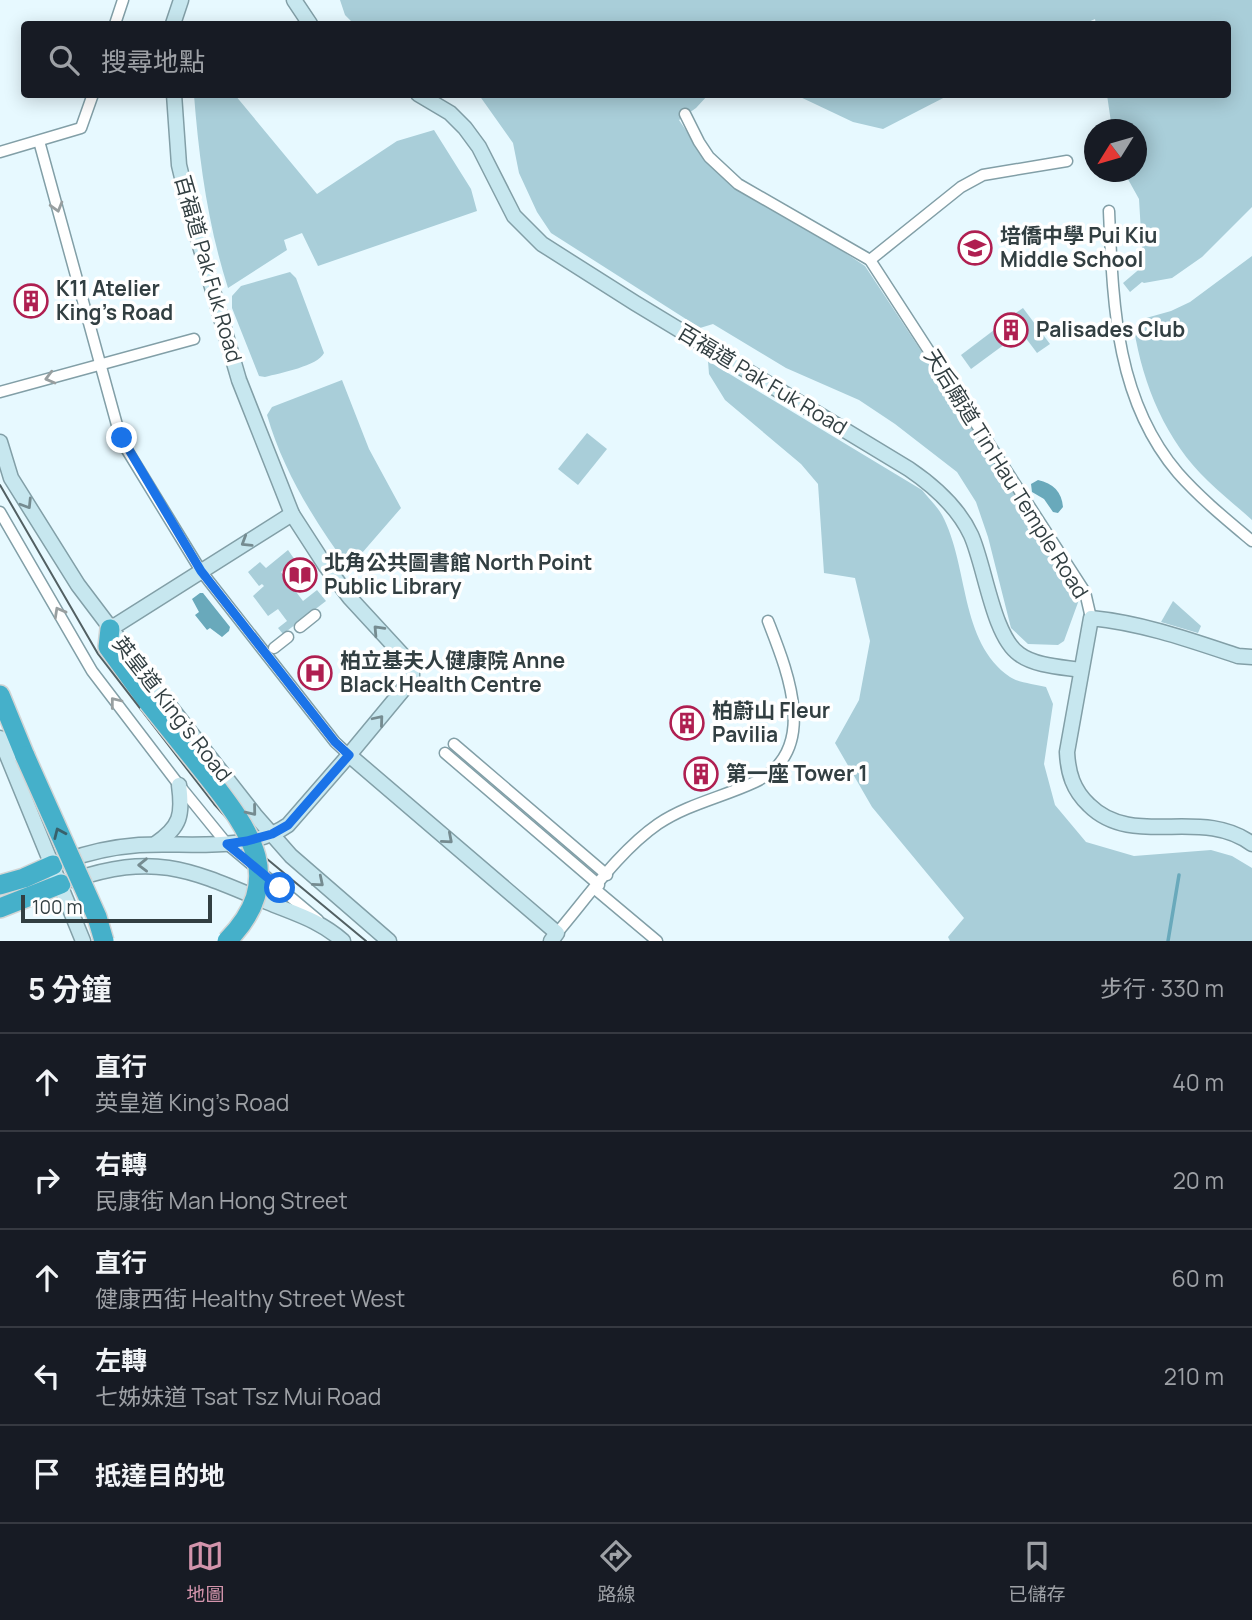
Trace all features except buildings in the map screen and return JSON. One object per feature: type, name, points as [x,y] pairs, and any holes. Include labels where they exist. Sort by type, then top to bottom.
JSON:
[{"type":"highway","points":[[110,629],[108,647],[236,813],[252,843],[258,866],[257,889],[248,913],[227,941]]},
{"type":"highway","points":[[0,695],[97,917],[104,941]]},
{"type":"highway","points":[[8,883],[53,865]]},
{"type":"highway","points":[[0,908],[61,884]]},
{"type":"street","points":[[116,21],[122,0]]},
{"type":"street","points":[[174,21],[181,0]]},
{"type":"street","points":[[294,0],[308,21]]},
{"type":"street","points":[[0,152],[81,128],[92,98]]},
{"type":"street","name":"百福道 Pak Fuk Road","points":[[174,98],[176,148],[188,206],[239,380],[292,514],[350,598],[409,662],[412,674],[409,684],[349,755]]},
{"type":"street","name":"百福道 Pak Fuk Road","points":[[425,98],[458,120],[472,136],[509,208],[526,231],[552,251],[635,303],[917,474],[947,500],[970,533],[1000,630],[1007,642],[1025,658],[1081,670]]},
{"type":"street","name":"天后廟道 Tin Hau Temple Road","points":[[685,114],[704,149],[738,184],[870,260],[1085,592],[1091,618],[1067,752],[1073,784],[1086,802],[1103,816],[1125,824],[1211,827],[1231,832],[1252,844]]},
{"type":"street","points":[[39,141],[117,425],[127,450],[201,571],[335,742],[554,937],[630,848],[654,827],[682,810],[766,776],[785,755],[791,742],[793,701],[790,679],[768,621]]},
{"type":"street","points":[[870,260],[961,187],[983,175],[1067,161]]},
{"type":"street","points":[[1109,211],[1117,333],[1130,389],[1145,422],[1177,471],[1252,541]]},
{"type":"street","points":[[0,392],[194,339]]},
{"type":"street","name":"英皇道 King's Road","points":[[0,442],[11,478],[18,490],[78,585],[110,629],[300,866],[389,941]]},
{"type":"street","name":"英皇道 King's Road","points":[[0,512],[92,671],[179,785],[227,844],[343,941]]},
{"type":"street","points":[[110,629],[292,514]]},
{"type":"street","points":[[300,627],[315,615]]},
{"type":"street","points":[[1091,618],[1144,626],[1238,656],[1252,657]]},
{"type":"street","points":[[274,648],[288,637]]},
{"type":"street","points":[[0,738],[82,941]]},
{"type":"street","points":[[454,744],[607,875]]},
{"type":"street","points":[[445,753],[657,941]]},
{"type":"street","points":[[53,865],[101,849],[154,844],[227,844],[272,834],[288,825],[349,755]]},
{"type":"street","points":[[154,844],[170,833],[178,822],[182,812],[179,785]]},
{"type":"street","points":[[61,884],[116,867],[162,865],[210,878],[325,926]]},
{"type":"shaded area","points":[[340,0],[1252,0],[1252,207],[1202,257],[1172,278],[1142,282],[1130,292],[1123,283],[1143,266],[1139,199],[1130,182],[1147,182],[1147,119],[1111,119],[1107,98],[1231,98],[1231,21],[351,21],[345,15]]},
{"type":"shaded area","points":[[194,98],[237,98],[317,194],[397,141],[434,130],[471,189],[477,211],[318,266],[302,233],[284,240],[287,250],[228,288],[205,192]]},
{"type":"shaded area","points":[[481,98],[705,98],[679,120],[704,157],[865,266],[1033,520],[1080,597],[1064,641],[1058,645],[1028,644],[1011,628],[988,537],[976,502],[957,472],[859,400],[786,368],[713,324],[700,328],[551,233],[537,212],[519,173],[513,143]]},
{"type":"shaded area","points":[[802,98],[943,98],[883,129],[853,122]]},
{"type":"shaded area","points":[[1252,256],[1252,520],[1213,486],[1180,448],[1150,391],[1134,329],[1139,320],[1171,311],[1190,302]]},
{"type":"shaded area","points":[[290,272],[296,278],[324,353],[314,362],[298,368],[265,377],[259,376],[232,308],[232,296],[241,286]]},
{"type":"shaded area","points":[[1023,308],[1050,344],[1037,353],[1010,317]]},
{"type":"shaded area","points":[[998,327],[1009,341],[971,369],[961,355]]},
{"type":"shaded area","points":[[708,361],[922,490],[940,512],[951,535],[973,624],[982,644],[994,662],[1010,677],[1046,687],[1053,704],[1044,764],[1055,805],[1086,842],[1134,856],[1211,850],[1232,856],[1252,868],[1252,941],[950,941],[948,937],[964,918],[872,807],[835,743],[859,700],[870,641],[855,578],[824,573],[818,484],[801,464],[725,400],[709,374]]},
{"type":"shaded area","points":[[342,380],[369,449],[401,508],[349,568],[301,495],[282,456],[267,415],[272,407]]},
{"type":"shaded area","points":[[587,433],[607,449],[578,485],[558,469]]},
{"type":"shaded area","points":[[1038,480],[1048,483],[1059,493],[1063,507],[1058,513],[1053,512],[1044,499],[1032,492],[1031,484]]},
{"type":"shaded area","points":[[288,550],[295,560],[281,572],[303,601],[317,590],[326,601],[283,634],[278,628],[287,621],[278,609],[268,616],[253,596],[264,586],[259,586],[248,572],[260,562],[266,568]]},
{"type":"shaded area","points":[[203,593],[230,627],[222,637],[210,628],[207,630],[195,615],[199,612],[192,599]]},
{"type":"shaded area","points":[[1173,601],[1201,626],[1198,633],[1161,622]]},
{"type":"waterway","points":[[1168,941],[1179,875]]},
{"type":"tram line","points":[[0,485],[98,654],[214,804],[255,849],[366,941]]},
{"type":"place","name":"培僑中學 Pui Kiu Middle School","points":[[975,248]]},
{"type":"place","name":"K11 Atelier King’s Road","points":[[31,301]]},
{"type":"place","name":"Palisades Club","points":[[1011,330]]},
{"type":"place","name":"北角公共圖書館 North Point Public Library","points":[[300,575]]},
{"type":"place","name":"柏立基夫人健康院 Anne Black Health Centre","points":[[315,673]]},
{"type":"place","name":"柏蔚山 Fleur Pavilia","points":[[687,723]]},
{"type":"place","name":"第一座 Tower 1","points":[[701,774]]},
{"type":"route","points":[[122,438],[201,571],[335,742],[349,755],[288,825],[272,834],[227,844],[244,861],[280,888]]}]
